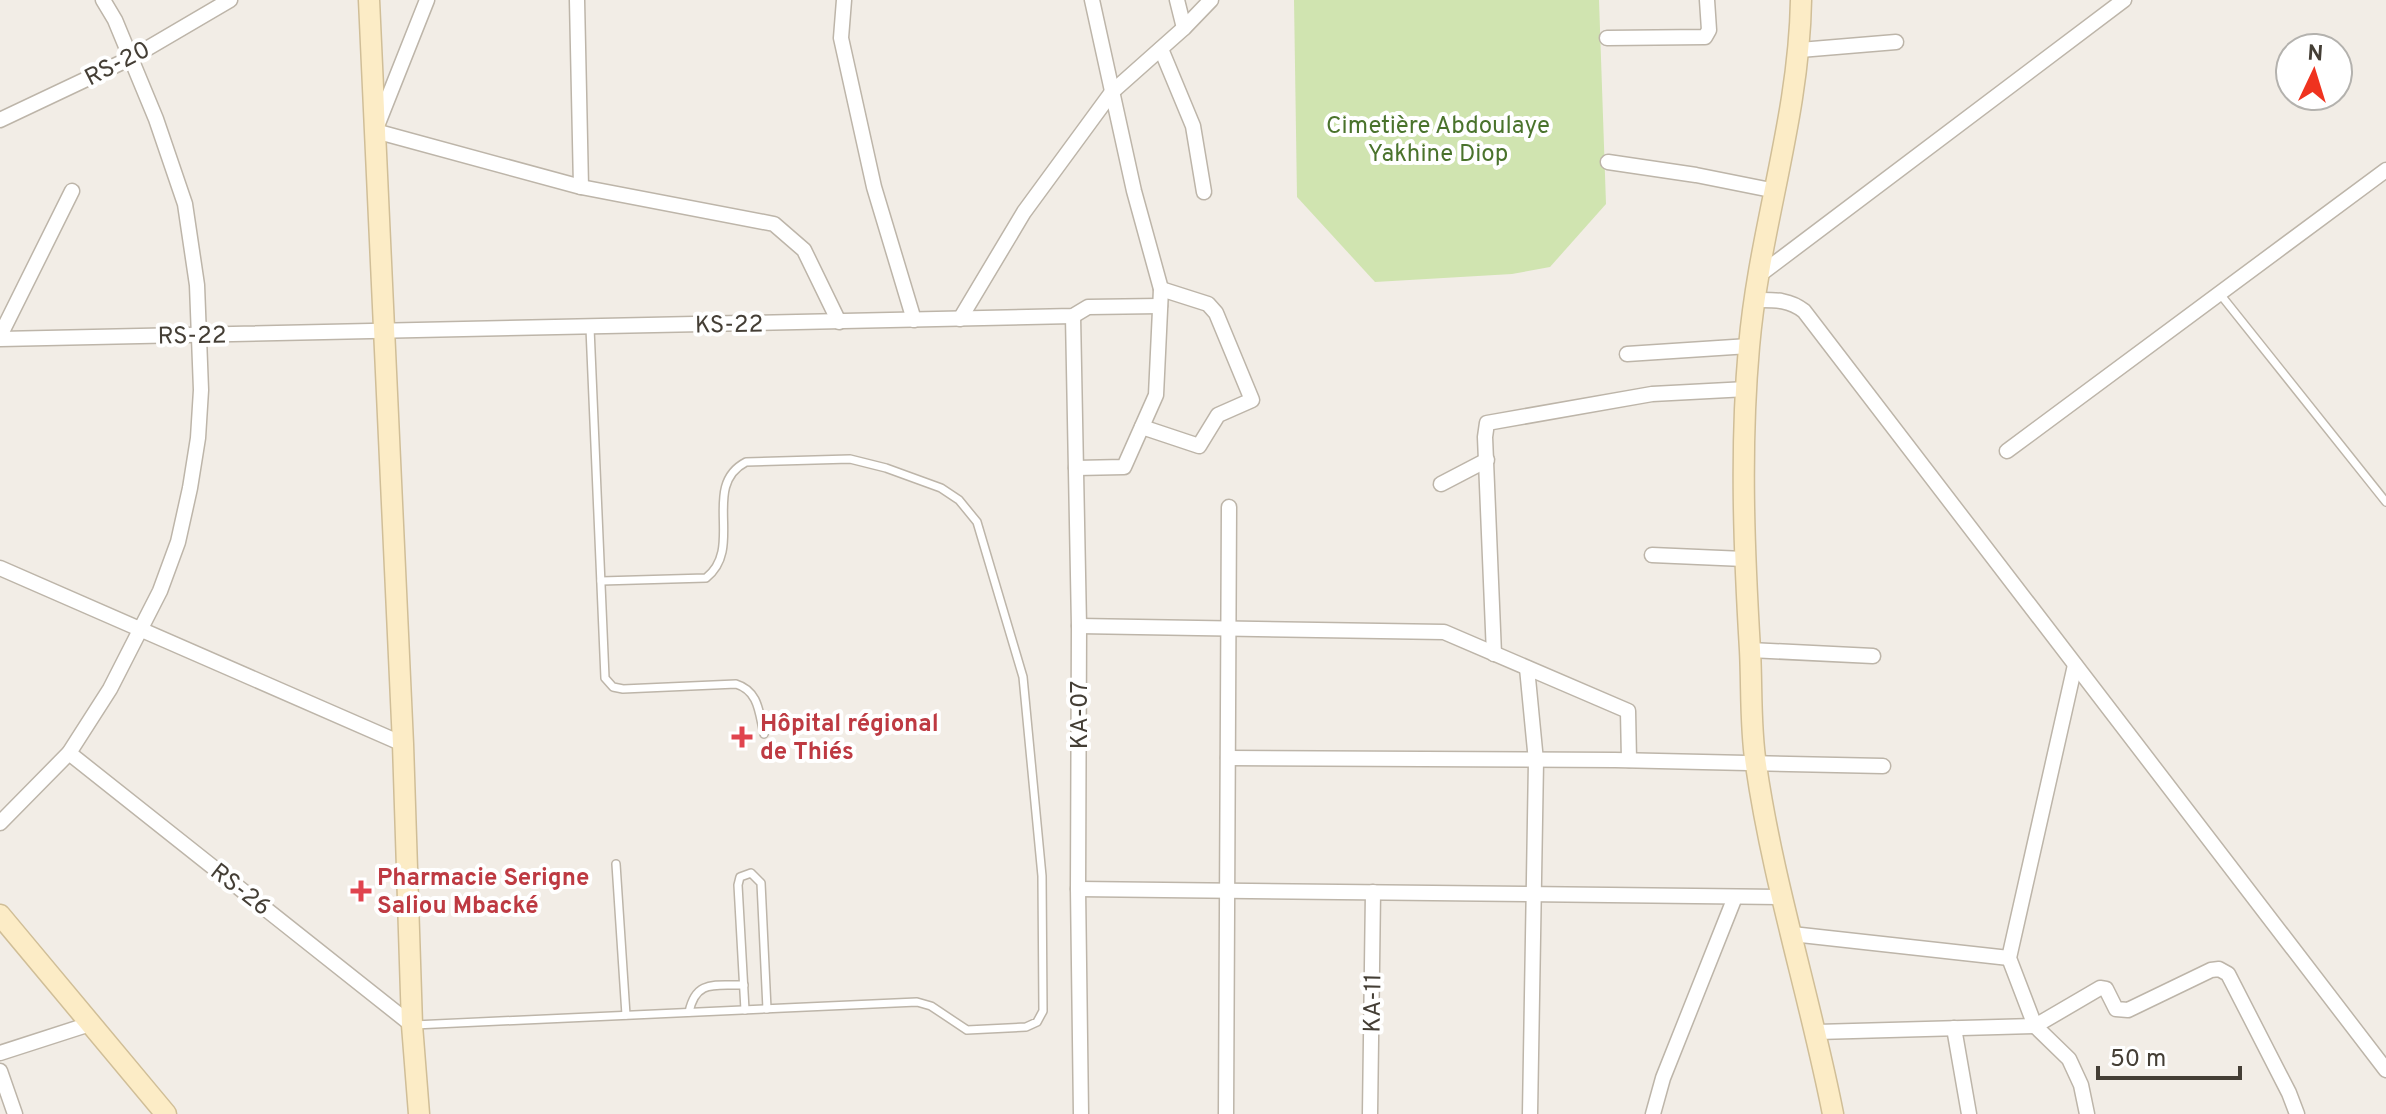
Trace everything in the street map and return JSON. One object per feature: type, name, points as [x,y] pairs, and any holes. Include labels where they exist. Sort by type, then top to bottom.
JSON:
[{"type":"street","points":[[0,823],[69,753],[110,689],[160,591],[178,542],[198,438],[201,390],[199,335],[195,269],[185,204],[156,119],[103,0]]},
{"type":"street","name":"RS-20","points":[[0,120],[131,58],[230,0]]},
{"type":"street","points":[[369,0],[403,744],[412,1025],[419,1114]]},
{"type":"street","points":[[375,131],[427,0]]},
{"type":"street","points":[[577,0],[581,187]]},
{"type":"street","points":[[844,0],[841,38],[844,53],[874,187],[914,320]]},
{"type":"street","points":[[1076,468],[1124,467],[1156,395],[1161,289],[1134,191],[1092,0]]},
{"type":"street","points":[[1177,0],[1184,28]]},
{"type":"street","points":[[960,319],[1024,212],[1112,92],[1211,0]]},
{"type":"street","points":[[1607,38],[1705,37],[1709,30],[1707,0]]},
{"type":"street","points":[[1801,0],[1800,50],[1758,276],[1749,346],[1744,559],[1755,763],[1782,897],[1817,1032],[1833,1114]]},
{"type":"street","points":[[1758,276],[2124,0]]},
{"type":"street","points":[[1800,50],[1896,42]]},
{"type":"street","points":[[1161,49],[1193,126],[1204,192]]},
{"type":"street","points":[[375,131],[581,187],[774,224],[804,250],[839,322]]},
{"type":"street","points":[[1608,162],[1776,191]]},
{"type":"street","points":[[2007,451],[2386,170]]},
{"type":"street","points":[[0,338],[72,191]]},
{"type":"street","points":[[1142,427],[1199,446],[1218,415],[1252,400],[1216,313],[1208,304],[1161,289]]},
{"type":"street","points":[[1755,300],[1785,301],[1804,311],[2386,1070]]},
{"type":"street","name":"KS-22","points":[[384,333],[1073,316],[1088,307],[1160,306]]},
{"type":"street","name":"KA-07","points":[[1073,316],[1079,626],[1081,1114]]},
{"type":"street","name":"RS-22","points":[[0,338],[384,333]]},
{"type":"street","points":[[1627,354],[1749,346]]},
{"type":"street","points":[[1494,654],[1485,437],[1487,423],[1652,394],[1747,389]]},
{"type":"street","points":[[1441,484],[1487,460]]},
{"type":"street","points":[[1226,1114],[1229,507]]},
{"type":"street","points":[[1652,555],[1744,559]]},
{"type":"street","points":[[0,568],[403,744]]},
{"type":"street","points":[[1079,626],[1444,632],[1628,711],[1629,760]]},
{"type":"street","points":[[1750,650],[1873,656]]},
{"type":"street","points":[[2075,665],[2009,958],[2035,1026],[2069,1059],[2081,1085],[2087,1114]]},
{"type":"street","points":[[1527,668],[1536,761],[1530,1114]]},
{"type":"street","name":"RS-26","points":[[69,753],[412,1025]]},
{"type":"street","points":[[1228,758],[1629,760],[1883,766]]},
{"type":"street","points":[[1078,889],[1782,897]]},
{"type":"street","name":"KA-11","points":[[1370,1114],[1373,892]]},
{"type":"street","points":[[1653,1114],[1663,1078],[1735,897]]},
{"type":"street","points":[[0,915],[166,1114]]},
{"type":"street","points":[[1792,934],[2009,958]]},
{"type":"street","points":[[1817,1032],[2035,1026],[2100,988],[2106,989],[2116,1009],[2128,1010],[2219,969],[2228,974],[2297,1114]]},
{"type":"street","points":[[0,1053],[90,1024]]},
{"type":"street","points":[[1954,1028],[1969,1114]]},
{"type":"street","points":[[0,1071],[15,1114]]},
{"type":"lane","points":[[2220,294],[2386,502]]},
{"type":"lane","points":[[590,328],[605,678],[613,687],[623,689],[736,684],[748,688],[754,696],[764,734]]},
{"type":"lane","points":[[412,1025],[917,1002],[931,1006],[967,1030],[1026,1027],[1037,1022],[1043,1011],[1042,876],[1023,677],[977,522],[959,500],[941,488],[850,459],[746,462],[734,469],[725,482],[722,560],[715,571],[706,578],[601,581]]},
{"type":"lane","points":[[616,864],[626,1015]]},
{"type":"lane","points":[[745,1010],[738,885],[740,877],[751,873],[761,883],[767,1009]]},
{"type":"lane","points":[[689,1012],[692,997],[704,987],[744,985]]},
{"type":"green space","name":"Cimetière Abdoulaye Yakhine Diop","points":[[1294,0],[1599,0],[1606,204],[1550,267],[1512,274],[1375,282],[1297,197]]},
{"type":"place","name":"Hôpital régional de Thiés","points":[[742,737]]},
{"type":"place","name":"Pharmacie Serigne Saliou Mbacké","points":[[361,891]]}]
